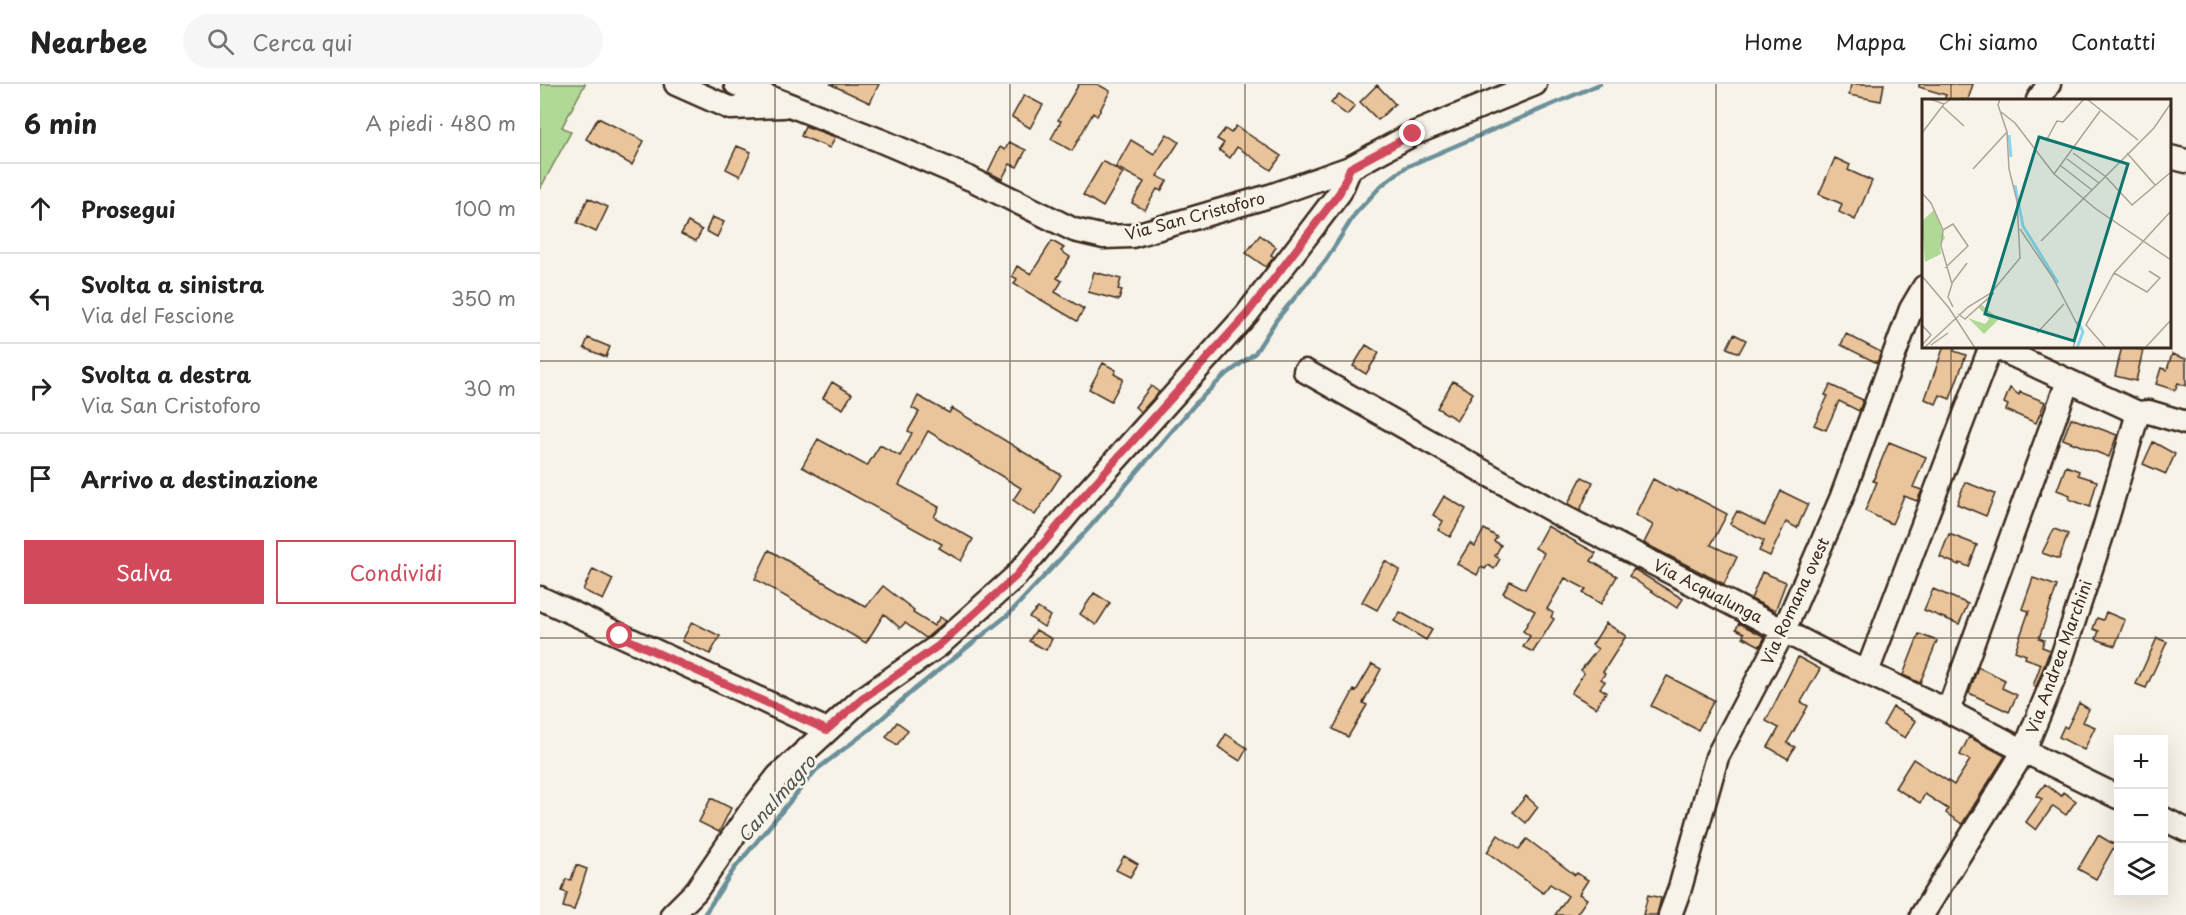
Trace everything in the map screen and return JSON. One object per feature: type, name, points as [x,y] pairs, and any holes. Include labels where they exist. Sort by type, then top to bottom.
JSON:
[{"type":"street","points":[[676,84],[730,108],[788,106]]},
{"type":"street","name":"Via San Cristoforo","points":[[736,84],[971,179],[1074,230],[1104,237],[1132,236],[1273,195],[1350,168],[1413,134],[1535,84]]},
{"type":"street","points":[[2039,99],[2049,84]]},
{"type":"street","points":[[2171,156],[2186,160]]},
{"type":"street","points":[[672,915],[696,891],[750,812],[778,776],[862,699],[938,646],[1016,576],[1086,493],[1247,314],[1340,192],[1350,168]]},
{"type":"street","name":"Via Romana ovest","points":[[1670,915],[1680,888],[1717,757],[1784,630],[1841,499],[1917,312],[1922,291]]},
{"type":"street","points":[[1867,672],[1991,348]]},
{"type":"street","points":[[1996,348],[2138,413],[2149,412],[2186,423]]},
{"type":"street","name":"Via Acqualunga","points":[[1305,371],[1562,516],[2114,795]]},
{"type":"street","points":[[1948,711],[2068,381]]},
{"type":"street","name":"Via Andrea Marchini","points":[[1922,915],[2024,751],[2060,663],[2104,529],[2138,413]]},
{"type":"street","points":[[540,598],[827,730]]},
{"type":"street","points":[[2168,821],[2186,830]]},
{"type":"green space","points":[[540,84],[585,84],[562,127],[571,132],[540,189]]},
{"type":"building","points":[[830,84],[879,84],[870,103]]},
{"type":"building","points":[[1079,84],[1097,84],[1110,91],[1097,116],[1093,113],[1072,151],[1051,139],[1061,121],[1058,120]]},
{"type":"building","points":[[1851,84],[1884,84],[1881,101],[1849,95]]},
{"type":"building","points":[[1919,84],[1973,84],[1968,99],[1944,99],[1946,95],[1919,87]]},
{"type":"building","points":[[1377,85],[1395,104],[1378,120],[1360,102]]},
{"type":"building","points":[[1339,94],[1355,106],[1347,115],[1331,103]]},
{"type":"building","points":[[1024,95],[1043,105],[1030,128],[1012,117]]},
{"type":"building","points":[[598,118],[644,141],[632,165],[586,139]]},
{"type":"building","points":[[805,126],[835,137],[830,148],[801,136]]},
{"type":"building","points":[[1236,126],[1281,156],[1271,170],[1237,147],[1230,158],[1219,150],[1224,143],[1217,139],[1225,129],[1231,133]]},
{"type":"building","points":[[1167,134],[1179,142],[1157,176],[1167,181],[1161,191],[1157,189],[1145,210],[1132,203],[1144,182],[1116,167],[1131,140],[1154,154]]},
{"type":"building","points":[[1009,142],[1026,150],[1017,167],[1010,164],[1002,179],[988,172],[1000,147],[1005,150]]},
{"type":"building","points":[[737,146],[751,152],[740,176],[726,169]]},
{"type":"building","points":[[1835,158],[1850,165],[1848,170],[1872,181],[1855,220],[1839,212],[1842,204],[1819,194]]},
{"type":"building","points":[[1103,161],[1123,173],[1103,207],[1083,195]]},
{"type":"building","points":[[588,198],[608,207],[596,232],[577,223]]},
{"type":"building","points":[[712,217],[724,222],[717,237],[706,231]]},
{"type":"building","points":[[688,222],[702,230],[696,241],[681,234]]},
{"type":"building","points":[[1260,235],[1276,247],[1271,255],[1274,257],[1266,267],[1246,253]]},
{"type":"building","points":[[1052,241],[1064,248],[1061,251],[1070,257],[1057,278],[1062,281],[1055,292],[1084,309],[1077,321],[1014,284],[1017,279],[1012,276],[1017,266],[1031,274]]},
{"type":"building","points":[[1094,272],[1121,279],[1118,289],[1122,290],[1119,300],[1088,292]]},
{"type":"building","points":[[1734,334],[1746,340],[1739,353],[1727,348]]},
{"type":"building","points":[[1846,334],[1881,352],[1877,363],[1841,345]]},
{"type":"building","points":[[588,338],[610,347],[606,357],[584,348]]},
{"type":"building","points":[[1366,345],[1379,353],[1366,374],[1353,366]]},
{"type":"building","points":[[1943,348],[1955,348],[1954,351],[1966,355],[1950,399],[1940,395],[1936,404],[1925,399]]},
{"type":"building","points":[[2122,348],[2143,350],[2136,381],[2115,376]]},
{"type":"building","points":[[2172,354],[2186,359],[2186,386],[2178,383],[2175,390],[2156,384],[2161,368],[2167,370]]},
{"type":"building","points":[[1103,363],[1116,370],[1114,374],[1123,379],[1111,401],[1089,389]]},
{"type":"building","points":[[1453,381],[1473,393],[1457,420],[1437,408]]},
{"type":"building","points":[[832,382],[852,394],[843,409],[823,398]]},
{"type":"building","points":[[1830,385],[1863,400],[1859,411],[1839,401],[1826,430],[1814,425],[1828,396],[1825,395]]},
{"type":"building","points":[[1151,386],[1159,392],[1141,412],[1135,407]]},
{"type":"building","points":[[2010,388],[2019,395],[2020,392],[2045,402],[2036,423],[2006,410],[2008,405],[2004,403]]},
{"type":"building","points":[[918,396],[949,413],[952,408],[1061,475],[1035,515],[1013,500],[1021,488],[928,431],[899,485],[939,507],[934,517],[973,539],[961,561],[939,548],[942,544],[802,467],[818,439],[867,466],[880,445],[900,456],[912,433],[908,431],[919,412],[912,408]]},
{"type":"building","points":[[2071,418],[2117,435],[2109,457],[2063,439]]},
{"type":"building","points":[[1889,442],[1926,457],[1913,487],[1922,490],[1917,501],[1904,496],[1892,524],[1865,511],[1877,482],[1873,481]]},
{"type":"building","points":[[2153,442],[2175,454],[2166,474],[2143,464]]},
{"type":"building","points":[[2066,466],[2079,471],[2078,475],[2097,481],[2090,507],[2069,499],[2070,495],[2057,490]]},
{"type":"building","points":[[1582,477],[1593,482],[1580,510],[1568,504]]},
{"type":"building","points":[[1653,479],[1727,514],[1711,545],[1737,557],[1724,584],[1644,543],[1653,525],[1635,515]]},
{"type":"building","points":[[1965,482],[1995,494],[1986,516],[1957,504]]},
{"type":"building","points":[[1781,491],[1808,504],[1797,528],[1786,522],[1770,556],[1759,551],[1764,541],[1730,524],[1737,511],[1765,525]]},
{"type":"building","points":[[1444,496],[1466,509],[1450,537],[1438,530],[1443,521],[1433,515]]},
{"type":"building","points":[[1547,526],[1596,553],[1591,561],[1617,576],[1601,604],[1583,593],[1586,589],[1565,578],[1547,609],[1553,613],[1551,617],[1554,619],[1533,652],[1523,647],[1530,636],[1523,631],[1535,611],[1503,593],[1510,581],[1525,589],[1544,553],[1535,548]]},
{"type":"building","points":[[1484,529],[1497,537],[1494,541],[1501,545],[1495,556],[1500,559],[1494,569],[1488,565],[1485,569],[1481,567],[1477,575],[1457,564],[1470,543],[1475,546]]},
{"type":"building","points":[[2054,529],[2068,534],[2059,559],[2042,553]]},
{"type":"building","points":[[1949,534],[1977,545],[1969,567],[1940,557]]},
{"type":"building","points":[[769,550],[866,607],[883,586],[914,610],[913,613],[934,626],[940,617],[946,621],[926,638],[905,623],[900,628],[884,614],[866,643],[755,579]]},
{"type":"building","points":[[1385,561],[1400,570],[1377,610],[1362,602]]},
{"type":"building","points":[[593,569],[613,579],[603,600],[583,590]]},
{"type":"building","points":[[1634,569],[1683,599],[1677,608],[1629,576]]},
{"type":"building","points":[[1762,572],[1786,582],[1775,611],[1751,599]]},
{"type":"building","points":[[2033,578],[2057,586],[2039,638],[2044,640],[2042,647],[2050,650],[2036,687],[2033,686],[2041,664],[2015,651],[2029,611],[2022,609]]},
{"type":"building","points":[[1933,589],[1968,604],[1959,624],[1924,610]]},
{"type":"building","points":[[1094,593],[1110,603],[1096,625],[1080,614]]},
{"type":"building","points":[[1038,608],[1050,616],[1044,627],[1029,617]]},
{"type":"building","points":[[1400,612],[1432,630],[1426,640],[1394,621]]},
{"type":"building","points":[[2106,612],[2125,620],[2115,646],[2096,639],[2099,631],[2093,629],[2097,618],[2103,620]]},
{"type":"building","points":[[692,622],[720,636],[710,654],[682,641]]},
{"type":"building","points":[[1606,623],[1626,636],[1603,672],[1605,674],[1601,679],[1605,682],[1600,688],[1606,692],[1596,708],[1571,693],[1584,673],[1581,670],[1598,649],[1592,645]]},
{"type":"building","points":[[1739,623],[1765,637],[1760,646],[1743,637],[1744,633],[1736,629]]},
{"type":"building","points":[[1036,630],[1052,639],[1046,650],[1029,641]]},
{"type":"building","points":[[1919,634],[1937,641],[1920,683],[1903,675]]},
{"type":"building","points":[[2157,638],[2167,642],[2146,688],[2136,684]]},
{"type":"building","points":[[1798,657],[1820,669],[1801,702],[1808,706],[1787,743],[1795,747],[1788,759],[1768,747],[1779,728],[1766,721]]},
{"type":"building","points":[[1372,664],[1381,669],[1363,703],[1367,705],[1348,737],[1333,729],[1354,690],[1356,691]]},
{"type":"building","points":[[1978,667],[2005,680],[2002,688],[2017,695],[2009,712],[1969,693]]},
{"type":"building","points":[[1667,676],[1714,700],[1698,730],[1651,706]]},
{"type":"building","points":[[2079,703],[2089,709],[2083,722],[2095,727],[2084,750],[2059,737],[2064,726],[2067,728]]},
{"type":"building","points":[[1893,707],[1916,721],[1905,738],[1883,725]]},
{"type":"building","points":[[897,722],[908,730],[897,745],[886,737]]},
{"type":"building","points":[[1226,734],[1247,748],[1240,761],[1218,747]]},
{"type":"building","points":[[1969,737],[2005,756],[1962,824],[1946,813],[1948,809],[1925,794],[1920,803],[1895,788],[1913,759],[1954,785],[1970,760],[1960,755]]},
{"type":"building","points":[[2045,784],[2061,796],[2063,792],[2076,801],[2066,815],[2053,806],[2036,830],[2026,822],[2042,799],[2036,796]]},
{"type":"building","points":[[1526,796],[1538,807],[1526,823],[1513,812]]},
{"type":"building","points":[[711,798],[731,808],[719,832],[699,822]]},
{"type":"building","points":[[1498,835],[1519,849],[1527,839],[1575,875],[1577,873],[1588,880],[1579,894],[1587,899],[1576,915],[1555,915],[1568,896],[1550,884],[1543,893],[1487,852]]},
{"type":"building","points":[[2098,835],[2114,844],[2096,879],[2078,869]]},
{"type":"building","points":[[1124,856],[1138,864],[1130,877],[1116,870]]},
{"type":"building","points":[[576,865],[587,869],[574,910],[563,907],[567,893],[562,891],[566,879],[571,880]]},
{"type":"building","points":[[1648,895],[1661,898],[1657,915],[1643,915]]},
{"type":"waterway","name":"Canalmagro","points":[[704,915],[734,869],[816,770],[869,730],[910,693],[1009,614],[1090,527],[1196,403],[1223,377],[1255,353],[1277,319],[1326,260],[1355,214],[1382,185],[1406,167],[1600,84]]},
{"type":"route","points":[[620,636],[827,730],[862,699],[938,646],[1016,576],[1078,502],[1247,314],[1340,192],[1350,168],[1413,134]]}]
